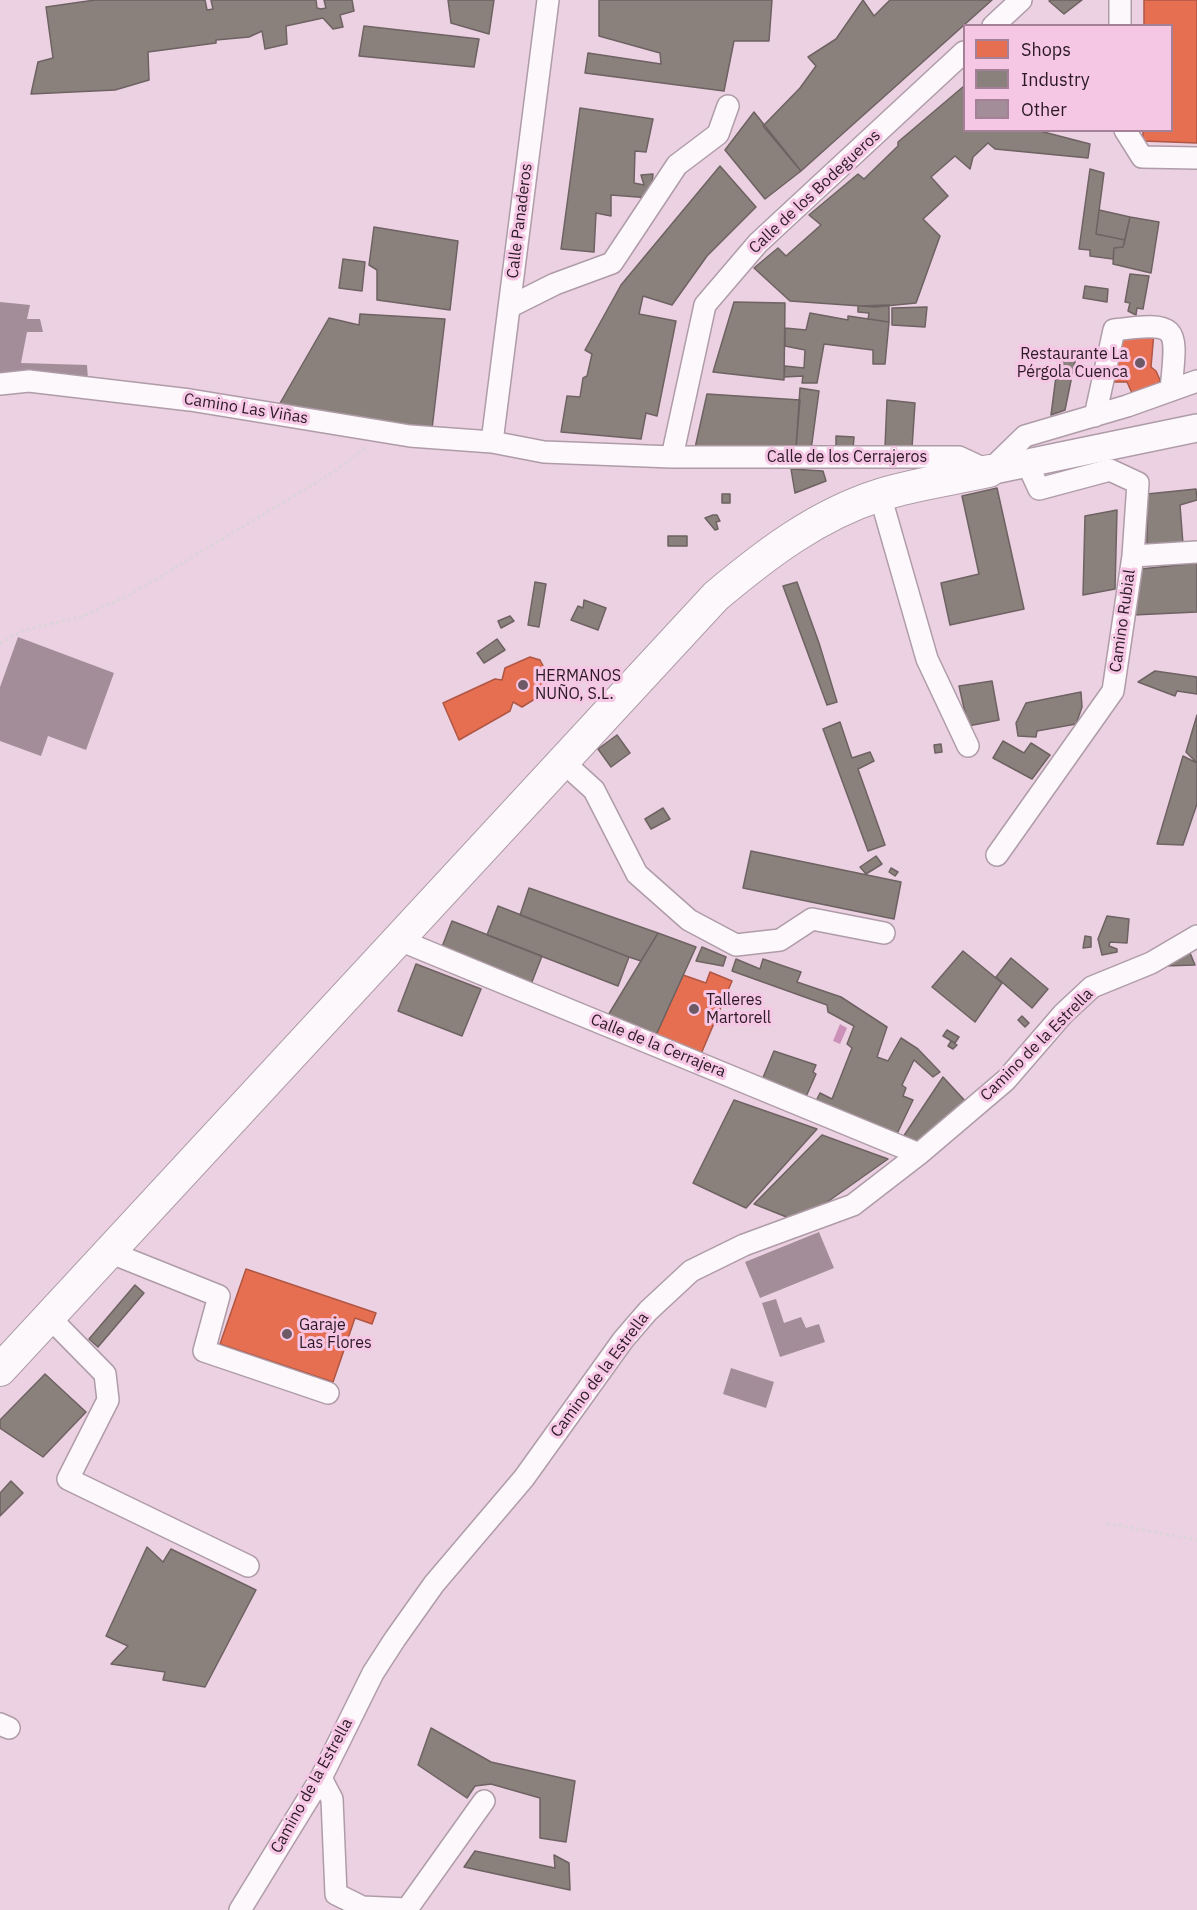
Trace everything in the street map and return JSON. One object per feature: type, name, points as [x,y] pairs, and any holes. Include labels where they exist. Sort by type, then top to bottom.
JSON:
[{"type":"highway","points":[[0,1370],[716,596],[768,552],[816,522],[880,495],[989,471]]},
{"type":"main road","points":[[989,471],[1197,428]]},
{"type":"street","name":"Calle Panaderos","points":[[492,442],[548,0]]},
{"type":"street","points":[[995,24],[1021,0]]},
{"type":"street","points":[[1120,0],[1120,24]]},
{"type":"street","name":"Calle de los Bodegueros","points":[[672,457],[705,305],[758,243],[963,53]]},
{"type":"street","points":[[509,307],[555,284],[612,263],[677,165],[718,134],[728,105]]},
{"type":"street","points":[[1126,132],[1142,156],[1197,158]]},
{"type":"street","points":[[1095,416],[1114,330],[1153,325],[1169,331],[1176,342],[1171,390]]},
{"type":"street","name":"Camino Las Viñas","points":[[0,384],[30,381],[190,400],[385,432],[492,442]]},
{"type":"street","points":[[989,471],[1025,436],[1095,416],[1197,381]]},
{"type":"street","name":"Calle de los Cerrajeros","points":[[492,442],[544,452],[672,457],[959,458],[989,471]]},
{"type":"street","name":"Camino Rubial","points":[[997,855],[1113,691],[1132,556],[1138,483],[1110,470],[1039,489],[1027,463]]},
{"type":"street","points":[[880,495],[927,659],[968,746]]},
{"type":"street","points":[[1132,556],[1197,552]]},
{"type":"street","points":[[562,760],[594,790],[637,874],[689,920],[736,945],[780,940],[812,919],[884,933]]},
{"type":"street","name":"Camino de la Estrella","points":[[240,1910],[321,1778],[374,1673],[427,1593],[524,1478],[622,1340],[648,1311],[691,1271],[744,1245],[853,1205],[920,1154],[1006,1080],[1063,1014],[1092,987],[1151,963],[1197,936]]},
{"type":"street","name":"Calle de la Cerrajera","points":[[397,939],[920,1154]]},
{"type":"street","points":[[109,1252],[219,1296],[204,1351],[328,1393]]},
{"type":"street","points":[[49,1317],[105,1374],[108,1400],[68,1479],[248,1566]]},
{"type":"street","points":[[321,1778],[332,1799],[336,1894],[362,1907],[407,1909],[484,1801]]},
{"type":"path","points":[[0,643],[25,630],[82,616],[128,596],[335,471],[385,432]]},
{"type":"path","points":[[1107,1523],[1197,1540]]},
{"type":"shaded area","points":[[840,1024],[847,1028],[840,1044],[833,1041]]},
{"type":"building: Shops","points":[[1144,0],[1197,0],[1197,143],[1143,141],[1143,132],[1173,132],[1173,24],[1144,24]]},
{"type":"building: Shops","points":[[1154,332],[1151,367],[1156,371],[1160,380],[1157,390],[1140,396],[1132,393],[1127,382],[1114,382],[1116,339]]},
{"type":"building: Shops","points":[[530,657],[540,660],[550,679],[546,692],[522,707],[513,702],[510,711],[459,740],[443,703],[495,679],[502,680],[505,668]]},
{"type":"building: Shops","name":"Talleres Martorell","points":[[710,972],[732,981],[701,1054],[656,1035],[683,975],[706,983]]},
{"type":"building: Shops","name":"Garaje Las Flores","points":[[246,1269],[376,1313],[372,1324],[355,1318],[333,1382],[220,1344]]},
{"type":"building: Industry","points":[[95,0],[205,0],[207,10],[213,9],[211,0],[316,0],[317,8],[321,9],[326,8],[324,0],[352,0],[354,11],[340,15],[343,27],[333,29],[323,18],[286,26],[287,44],[265,49],[262,31],[249,37],[216,40],[216,43],[148,52],[149,80],[115,90],[31,94],[38,62],[53,58],[46,7]]},
{"type":"building: Industry","points":[[448,0],[494,0],[489,34],[451,23]]},
{"type":"building: Industry","points":[[599,0],[772,0],[769,41],[734,41],[724,91],[585,73],[588,53],[661,64],[660,53],[599,36]]},
{"type":"building: Industry","points":[[863,0],[874,16],[890,0],[992,0],[801,171],[763,126],[800,88],[816,66],[808,57],[836,39]]},
{"type":"building: Industry","points":[[1051,0],[1082,0],[1064,14],[1049,1]]},
{"type":"building: Industry","points":[[364,26],[479,39],[474,67],[359,56]]},
{"type":"building: Industry","points":[[963,87],[963,132],[1044,132],[1090,144],[1088,158],[995,149],[988,143],[973,157],[970,169],[955,156],[931,177],[948,196],[923,219],[940,236],[916,303],[875,307],[790,301],[754,268],[778,248],[786,256],[821,225],[809,215],[858,174],[864,179],[898,146],[898,142]]},
{"type":"building: Industry","points":[[580,108],[653,119],[646,152],[635,151],[634,183],[644,185],[641,175],[653,174],[651,198],[611,195],[611,216],[596,213],[594,252],[561,249]]},
{"type":"building: Industry","points":[[754,112],[801,171],[765,199],[725,150]]},
{"type":"building: Industry","points":[[720,166],[756,207],[707,256],[672,305],[643,296],[639,314],[676,321],[657,416],[646,413],[641,439],[561,432],[567,396],[580,397],[583,378],[587,376],[592,354],[585,350],[621,285]]},
{"type":"building: Industry","points":[[1090,169],[1104,173],[1096,234],[1125,240],[1123,247],[1114,248],[1113,259],[1090,256],[1090,250],[1079,249]]},
{"type":"building: Industry","points":[[1099,210],[1130,217],[1125,240],[1096,234]]},
{"type":"building: Industry","points":[[1130,217],[1159,222],[1151,273],[1113,264],[1114,248],[1123,247]]},
{"type":"building: Industry","points":[[374,227],[458,241],[450,310],[377,300],[377,270],[369,265]]},
{"type":"building: Industry","points":[[343,259],[365,262],[362,291],[339,288]]},
{"type":"building: Industry","points":[[1130,274],[1149,276],[1143,309],[1137,308],[1136,315],[1128,311],[1130,303],[1125,302]]},
{"type":"building: Industry","points":[[1085,286],[1108,289],[1107,302],[1083,298]]},
{"type":"building: Industry","points":[[734,302],[785,303],[784,380],[713,372]]},
{"type":"building: Industry","points":[[889,305],[889,322],[868,319],[869,313],[858,312],[858,306]]},
{"type":"building: Industry","points":[[927,307],[925,327],[892,325],[892,308]]},
{"type":"building: Industry","points":[[810,313],[848,320],[848,316],[889,322],[885,364],[873,364],[873,350],[824,344],[817,383],[802,383],[803,376],[784,377],[785,366],[804,368],[805,350],[785,346],[785,328],[806,330]]},
{"type":"building: Industry","points":[[360,314],[445,319],[432,429],[279,405],[329,318],[359,325]]},
{"type":"building: Industry","points":[[1059,353],[1076,356],[1065,410],[1051,415]]},
{"type":"building: Industry","points":[[800,388],[819,391],[811,450],[796,448]]},
{"type":"building: Industry","points":[[707,394],[800,400],[796,448],[695,448]]},
{"type":"building: Industry","points":[[887,400],[915,403],[912,448],[885,447]]},
{"type":"building: Industry","points":[[836,436],[854,437],[853,450],[836,449]]},
{"type":"building: Industry","points":[[791,469],[823,471],[826,481],[795,493]]},
{"type":"building: Industry","points":[[997,488],[1024,609],[950,625],[941,583],[979,574],[962,496]]},
{"type":"building: Industry","points":[[1196,489],[1197,500],[1180,505],[1183,544],[1147,548],[1147,494]]},
{"type":"building: Industry","points":[[722,494],[730,494],[730,503],[722,503]]},
{"type":"building: Industry","points":[[1117,510],[1115,589],[1083,595],[1085,516]]},
{"type":"building: Industry","points":[[717,515],[720,521],[716,522],[718,529],[715,530],[705,518]]},
{"type":"building: Industry","points":[[668,536],[687,536],[687,546],[668,546]]},
{"type":"building: Industry","points":[[1197,563],[1197,612],[1133,615],[1141,569]]},
{"type":"building: Industry","points":[[535,582],[546,584],[539,627],[528,625]]},
{"type":"building: Industry","points":[[797,582],[837,702],[827,705],[783,586]]},
{"type":"building: Industry","points":[[584,600],[606,608],[598,630],[571,620],[578,606],[583,608]]},
{"type":"building: Industry","points":[[510,616],[514,621],[501,628],[498,621]]},
{"type":"building: Industry","points":[[497,639],[505,650],[484,663],[477,653]]},
{"type":"building: Industry","points":[[1155,671],[1197,677],[1197,694],[1177,691],[1175,696],[1138,682]]},
{"type":"building: Industry","points":[[992,681],[999,720],[968,726],[959,686]]},
{"type":"building: Industry","points":[[1081,692],[1082,707],[1076,724],[1037,731],[1036,737],[1018,736],[1016,723],[1026,703]]},
{"type":"building: Industry","points":[[1197,715],[1197,763],[1186,752]]},
{"type":"building: Industry","points":[[840,722],[852,758],[870,752],[874,761],[858,769],[885,845],[868,851],[823,729]]},
{"type":"building: Industry","points":[[617,735],[630,753],[611,767],[598,749]]},
{"type":"building: Industry","points":[[1003,741],[1024,753],[1031,743],[1050,755],[1032,779],[993,758]]},
{"type":"building: Industry","points":[[941,744],[942,752],[935,753],[934,745]]},
{"type":"building: Industry","points":[[1183,756],[1197,763],[1197,804],[1183,845],[1157,844]]},
{"type":"building: Industry","points":[[663,808],[670,819],[651,829],[645,819]]},
{"type":"building: Industry","points":[[751,851],[901,882],[894,919],[743,888]]},
{"type":"building: Industry","points":[[876,856],[882,864],[866,874],[860,867]]},
{"type":"building: Industry","points":[[891,868],[898,872],[895,876],[889,872]]},
{"type":"building: Industry","points":[[529,888],[658,933],[641,961],[629,957],[520,915]]},
{"type":"building: Industry","points":[[498,906],[629,957],[618,986],[487,935]]},
{"type":"building: Industry","points":[[1107,916],[1129,919],[1127,943],[1110,942],[1109,946],[1117,949],[1117,952],[1102,955],[1098,939]]},
{"type":"building: Industry","points":[[452,921],[542,956],[530,987],[440,952]]},
{"type":"building: Industry","points":[[658,933],[696,947],[656,1035],[607,1017]]},
{"type":"building: Industry","points":[[1085,936],[1091,937],[1091,947],[1083,948]]},
{"type":"building: Industry","points":[[702,947],[726,957],[723,966],[696,961]]},
{"type":"building: Industry","points":[[1188,948],[1195,965],[1163,966]]},
{"type":"building: Industry","points":[[963,951],[1002,983],[975,1022],[932,987]]},
{"type":"building: Industry","points":[[1011,958],[1048,989],[1032,1008],[996,977]]},
{"type":"building: Industry","points":[[736,959],[760,969],[763,959],[801,972],[797,982],[841,997],[887,1027],[877,1057],[888,1061],[901,1038],[918,1049],[940,1072],[933,1077],[914,1060],[902,1085],[906,1088],[903,1096],[913,1100],[895,1138],[815,1103],[820,1093],[832,1099],[852,1048],[847,1044],[854,1026],[828,1012],[827,1005],[732,971]]},
{"type":"building: Industry","points":[[416,964],[481,989],[462,1036],[398,1011]]},
{"type":"building: Industry","points":[[1022,1016],[1029,1023],[1025,1027],[1018,1020]]},
{"type":"building: Industry","points":[[947,1030],[959,1037],[955,1043],[943,1036]]},
{"type":"building: Industry","points":[[951,1041],[957,1045],[953,1049],[948,1046]]},
{"type":"building: Industry","points":[[774,1051],[816,1065],[813,1072],[816,1074],[805,1099],[762,1080]]},
{"type":"building: Industry","points":[[943,1077],[968,1104],[913,1148],[901,1140]]},
{"type":"building: Industry","points":[[734,1100],[817,1129],[746,1208],[693,1183]]},
{"type":"building: Industry","points":[[822,1135],[888,1159],[799,1222],[754,1204]]},
{"type":"building: Industry","points":[[135,1285],[144,1293],[98,1347],[89,1339]]},
{"type":"building: Industry","points":[[45,1374],[86,1412],[43,1457],[0,1428],[0,1420]]},
{"type":"building: Industry","points":[[11,1481],[23,1493],[0,1516],[0,1493]]},
{"type":"building: Industry","points":[[147,1547],[163,1562],[171,1549],[256,1590],[205,1687],[163,1680],[165,1672],[111,1664],[128,1646],[106,1636]]},
{"type":"building: Industry","points":[[431,1728],[491,1762],[575,1781],[566,1842],[540,1838],[540,1798],[491,1784],[475,1786],[467,1798],[418,1765]]},
{"type":"building: Industry","points":[[475,1851],[555,1868],[554,1855],[569,1863],[570,1890],[464,1867]]},
{"type":"building: Other","points":[[0,302],[30,305],[27,319],[40,319],[43,332],[27,332],[21,363],[87,365],[88,380],[0,373]]},
{"type":"building: Other","points":[[18,637],[114,673],[86,750],[48,736],[41,756],[0,741],[0,687]]},
{"type":"building: Other","points":[[819,1232],[834,1268],[760,1298],[745,1262]]},
{"type":"building: Other","points":[[776,1299],[784,1323],[801,1317],[806,1328],[819,1324],[825,1342],[780,1357],[762,1303]]},
{"type":"building: Other","points":[[731,1368],[774,1382],[766,1408],[723,1394]]},
{"type":"place","name":"Restaurante La Pérgola Cuenca","points":[[1140,363]]},
{"type":"place","name":"HERMANOS NUÑO, S.L.","points":[[523,685]]},
{"type":"place","name":"Talleres Martorell","points":[[694,1009]]},
{"type":"place","name":"Garaje Las Flores","points":[[287,1334]]}]
